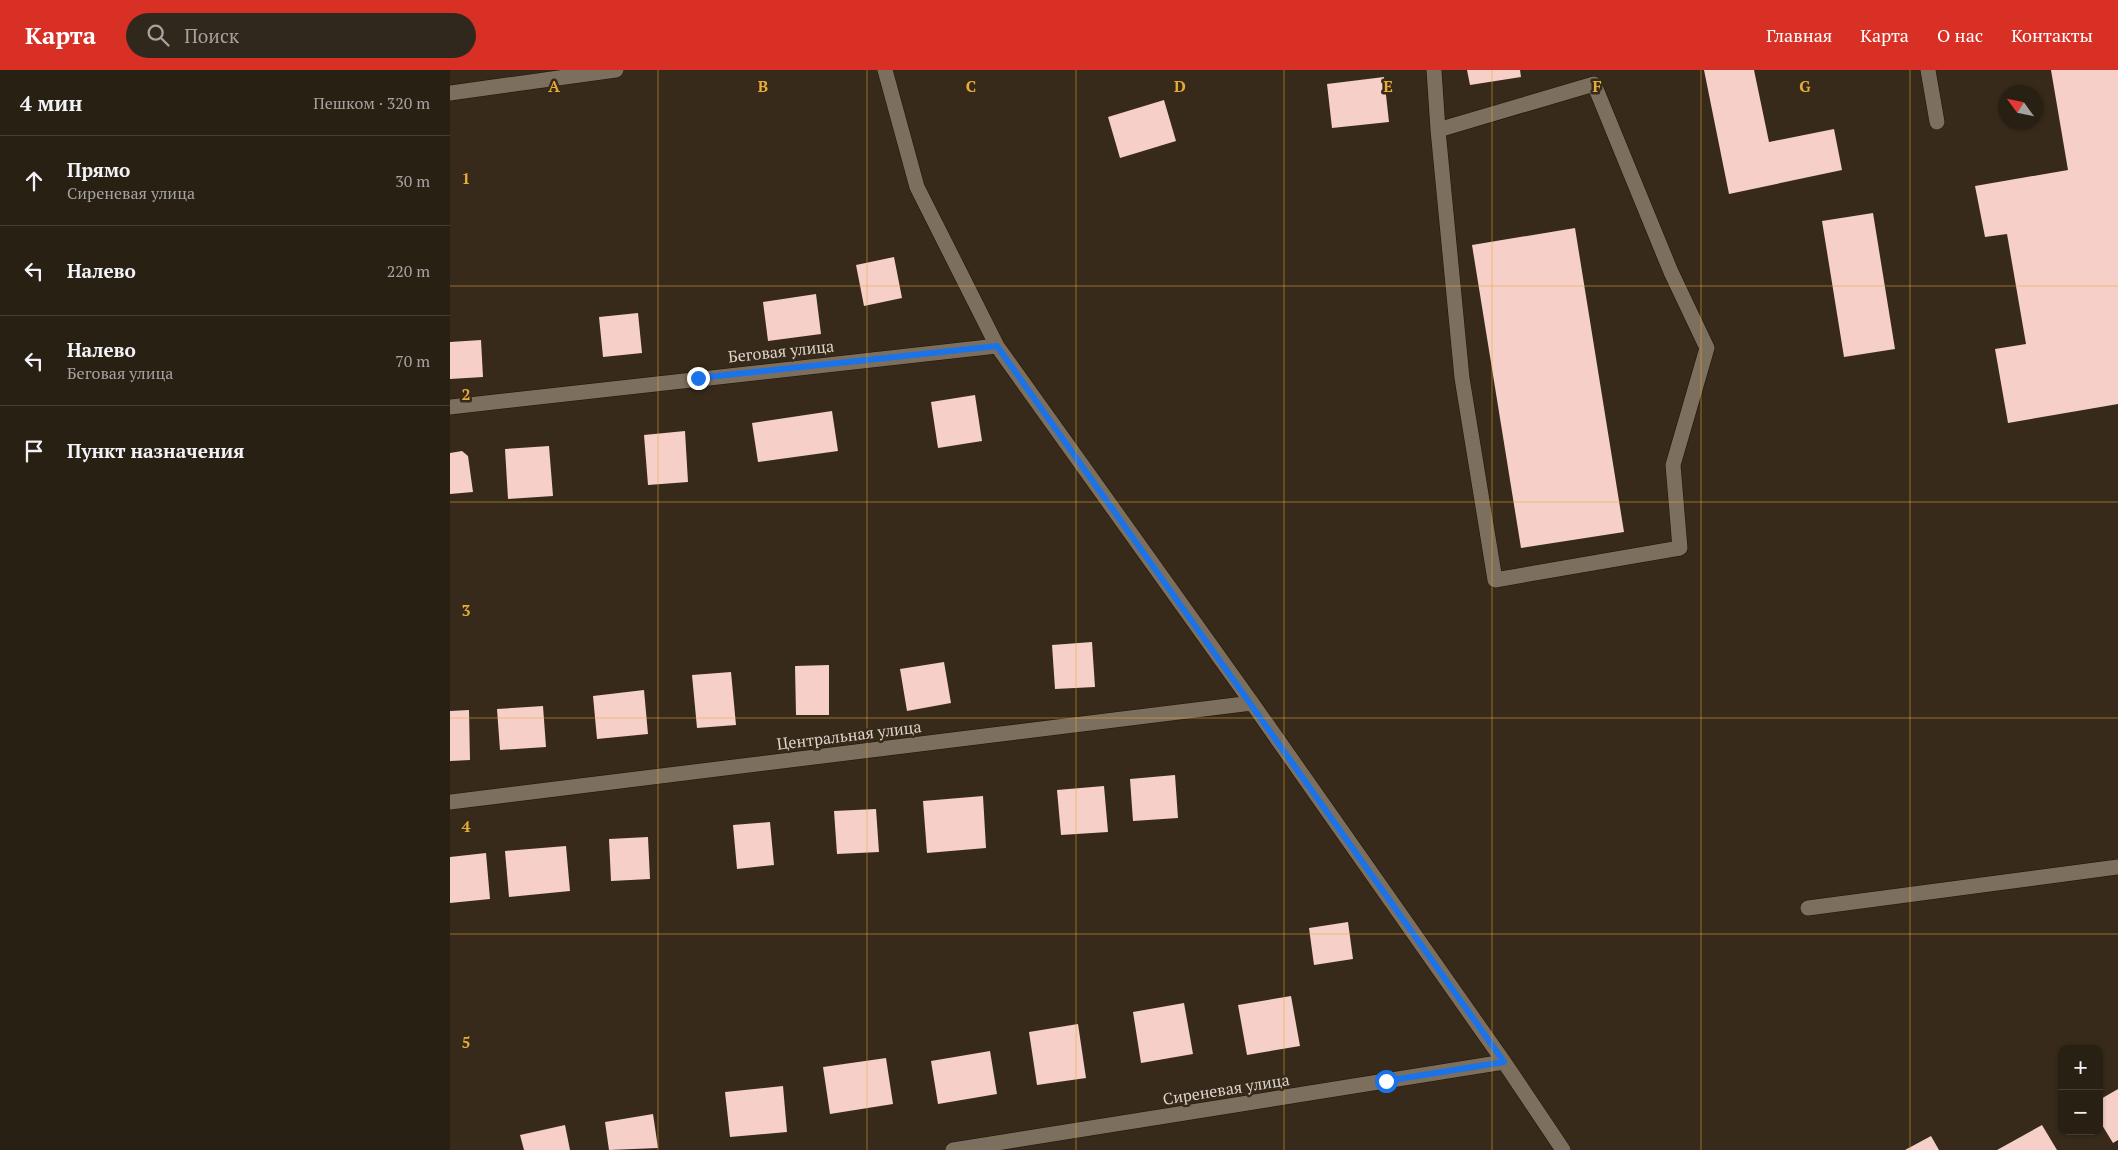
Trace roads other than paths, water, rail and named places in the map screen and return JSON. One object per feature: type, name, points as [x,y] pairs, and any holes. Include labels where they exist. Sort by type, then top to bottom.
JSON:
[{"type":"street","points":[[450,93],[616,70]]},
{"type":"street","points":[[885,70],[917,187],[997,346],[1252,704],[1504,1062],[1563,1150]]},
{"type":"street","points":[[1434,70],[1438,130],[1462,378],[1495,580],[1680,548],[1673,465],[1707,348],[1671,272],[1594,84],[1438,130]]},
{"type":"street","points":[[1928,70],[1937,122]]},
{"type":"street","name":"Беговая улица","points":[[450,407],[997,346]]},
{"type":"street","name":"Центральная улица","points":[[450,802],[1252,704]]},
{"type":"street","points":[[1808,908],[2118,867]]},
{"type":"street","name":"Сиреневая улица","points":[[954,1150],[1504,1062]]}]
